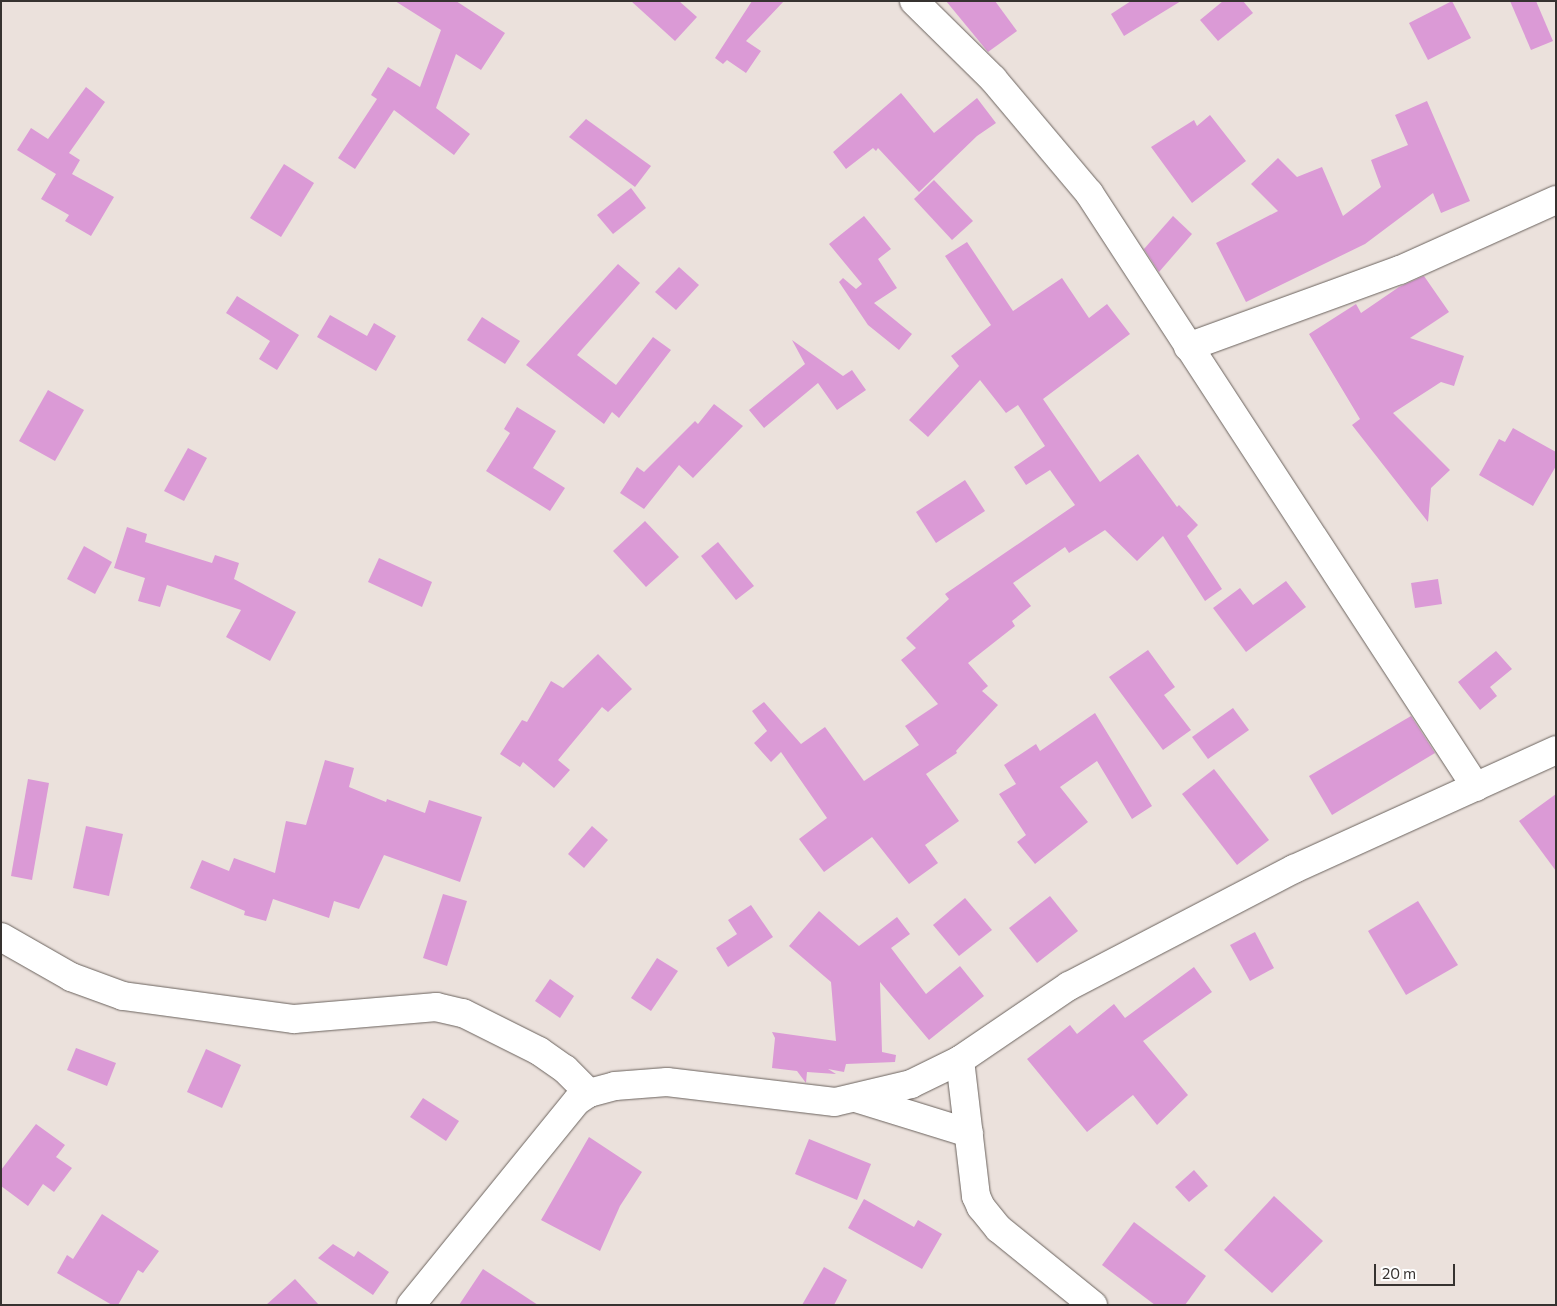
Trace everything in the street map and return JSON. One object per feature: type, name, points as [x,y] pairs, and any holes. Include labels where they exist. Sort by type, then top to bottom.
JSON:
[{"type":"street","points":[[914,1],[993,79],[1089,193],[1476,788]]},
{"type":"street","points":[[1188,347],[1400,270],[1556,200]]},
{"type":"street","points":[[411,1305],[577,1101],[589,1093],[615,1086],[667,1082],[835,1102],[859,1098],[911,1084],[960,1060],[1069,986],[1294,869],[1476,788],[1556,750]]},
{"type":"street","points":[[1,937],[71,977],[133,997],[294,1020],[436,1008],[463,1013],[539,1051],[565,1068],[589,1093]]},
{"type":"street","points":[[960,1060],[976,1196],[991,1221],[1093,1305]]},
{"type":"street","points":[[859,1098],[969,1133]]},
{"type":"building","points":[[395,1],[456,1],[505,33],[481,70],[456,54],[436,108],[470,134],[454,155],[394,110],[355,169],[338,158],[377,99],[371,95],[388,67],[420,87],[441,30]]},
{"type":"building","points":[[631,1],[679,1],[697,17],[675,41]]},
{"type":"building","points":[[752,1],[784,1],[746,41],[761,51],[746,73],[727,60],[723,64],[715,58]]},
{"type":"building","points":[[946,1],[995,1],[1017,31],[988,52]]},
{"type":"building","points":[[1131,1],[1181,1],[1124,36],[1111,14]]},
{"type":"building","points":[[1223,1],[1243,1],[1253,13],[1218,41],[1200,20]]},
{"type":"building","points":[[1452,1],[1471,38],[1428,60],[1409,23]]},
{"type":"building","points":[[1510,1],[1536,1],[1553,41],[1531,50]]},
{"type":"building","points":[[86,87],[105,102],[69,153],[80,160],[72,174],[114,197],[91,236],[65,221],[69,215],[41,199],[56,174],[17,150],[31,128],[48,139]]},
{"type":"building","points":[[901,93],[934,133],[977,98],[996,123],[977,136],[919,192],[878,148],[876,151],[873,148],[846,169],[833,152]]},
{"type":"building","points":[[1427,101],[1470,201],[1441,213],[1433,193],[1365,244],[1246,302],[1216,243],[1278,211],[1251,184],[1278,158],[1297,177],[1322,167],[1343,216],[1381,187],[1371,160],[1408,145],[1395,115]]},
{"type":"building","points":[[1210,115],[1246,161],[1192,203],[1151,147],[1194,120],[1197,126]]},
{"type":"building","points":[[586,119],[651,166],[635,187],[569,137]]},
{"type":"building","points":[[284,164],[314,183],[281,237],[250,218]]},
{"type":"building","points":[[934,180],[973,221],[952,240],[914,199]]},
{"type":"building","points":[[631,188],[646,208],[613,234],[597,215]]},
{"type":"building","points":[[864,216],[891,249],[878,259],[897,288],[874,303],[912,334],[899,350],[868,325],[839,282],[843,278],[856,289],[862,284],[829,244]]},
{"type":"building","points":[[1173,216],[1192,234],[1159,272],[1144,249]]},
{"type":"building","points":[[967,242],[1013,311],[1062,278],[1089,318],[1107,304],[1130,334],[1043,399],[1100,482],[1138,454],[1177,507],[1179,505],[1198,525],[1187,536],[1222,589],[1205,601],[1163,536],[1137,561],[1105,530],[1069,553],[1065,547],[1013,583],[1031,606],[1012,621],[1015,626],[968,663],[988,686],[982,691],[998,705],[956,751],[957,753],[926,774],[959,821],[925,845],[938,863],[909,884],[872,837],[824,872],[799,839],[827,818],[781,752],[771,762],[754,743],[767,731],[752,711],[764,702],[801,744],[825,727],[864,781],[919,745],[905,726],[938,704],[901,660],[916,648],[906,638],[949,599],[945,594],[1075,505],[1050,470],[1026,485],[1014,467],[1045,446],[1018,405],[1006,413],[980,380],[928,437],[909,420],[959,366],[951,356],[991,325],[945,256]]},
{"type":"building","points":[[618,264],[640,283],[577,355],[616,385],[653,337],[671,350],[619,418],[612,412],[604,424],[526,365]]},
{"type":"building","points":[[679,267],[699,285],[676,310],[655,292]]},
{"type":"building","points":[[1424,276],[1449,312],[1410,338],[1464,356],[1454,386],[1441,382],[1393,413],[1450,470],[1431,488],[1428,522],[1352,425],[1360,419],[1309,334],[1356,304],[1361,313],[1399,287]]},
{"type":"building","points":[[237,296],[299,335],[277,370],[259,359],[270,341],[226,313]]},
{"type":"building","points":[[330,315],[367,336],[374,323],[396,336],[376,371],[317,337]]},
{"type":"building","points":[[482,317],[520,341],[505,364],[467,340]]},
{"type":"building","points":[[792,340],[843,376],[852,370],[866,390],[837,410],[818,383],[764,428],[749,410],[805,364]]},
{"type":"building","points":[[48,390],[84,410],[55,461],[19,441]]},
{"type":"building","points":[[714,404],[743,426],[693,478],[679,465],[644,509],[620,493],[637,467],[644,472],[695,421],[698,424]]},
{"type":"building","points":[[517,407],[556,431],[533,468],[565,488],[550,511],[486,471],[510,433],[504,429]]},
{"type":"building","points":[[1513,428],[1556,452],[1556,466],[1533,506],[1479,475],[1499,439],[1505,442]]},
{"type":"building","points":[[188,448],[207,458],[184,501],[164,491]]},
{"type":"building","points":[[965,480],[985,511],[936,543],[916,512]]},
{"type":"building","points":[[645,521],[679,557],[646,587],[613,551]]},
{"type":"building","points":[[127,527],[147,534],[145,542],[212,563],[215,555],[239,563],[234,579],[296,612],[270,661],[226,637],[241,610],[167,585],[160,607],[138,601],[145,578],[114,568]]},
{"type":"building","points":[[718,542],[754,586],[736,600],[701,556]]},
{"type":"building","points":[[84,546],[112,562],[95,594],[67,579]]},
{"type":"building","points":[[379,558],[432,582],[422,607],[368,582]]},
{"type":"building","points":[[1438,579],[1442,604],[1415,608],[1411,583]]},
{"type":"building","points":[[1286,581],[1306,607],[1246,652],[1213,608],[1240,588],[1253,605]]},
{"type":"building","points":[[1148,650],[1175,687],[1164,695],[1191,730],[1163,750],[1109,677]]},
{"type":"building","points":[[1496,651],[1512,669],[1490,687],[1497,696],[1480,710],[1458,682]]},
{"type":"building","points":[[598,654],[632,689],[608,712],[602,707],[558,760],[570,770],[554,788],[523,762],[520,767],[500,754],[522,720],[527,722],[551,681],[563,688]]},
{"type":"building","points":[[1233,708],[1249,730],[1208,759],[1192,737]]},
{"type":"building","points":[[1095,713],[1152,806],[1132,819],[1097,761],[1060,787],[1088,822],[1035,864],[1017,842],[1026,835],[999,794],[1016,784],[1004,765],[1036,744],[1040,751]]},
{"type":"building","points":[[1411,716],[1435,753],[1332,815],[1309,776]]},
{"type":"building","points":[[325,760],[354,768],[349,787],[386,802],[387,799],[425,813],[429,800],[482,817],[460,882],[384,855],[359,909],[334,901],[329,918],[273,899],[266,921],[244,915],[245,911],[190,888],[202,860],[229,871],[234,858],[275,873],[286,821],[306,825]]},
{"type":"building","points":[[1214,769],[1269,840],[1237,865],[1182,794]]},
{"type":"building","points":[[28,779],[49,783],[32,880],[11,876]]},
{"type":"building","points":[[1556,794],[1556,871],[1519,821]]},
{"type":"building","points":[[86,826],[123,834],[109,896],[73,888]]},
{"type":"building","points":[[592,826],[608,840],[584,868],[568,854]]},
{"type":"building","points":[[443,894],[467,901],[447,966],[423,958]]},
{"type":"building","points":[[1050,896],[1078,931],[1037,963],[1009,928]]},
{"type":"building","points":[[965,898],[992,930],[959,956],[933,925]]},
{"type":"building","points":[[1418,901],[1458,965],[1406,995],[1368,931]]},
{"type":"building","points":[[751,905],[773,937],[728,967],[716,948],[737,934],[728,920]]},
{"type":"building","points":[[819,911],[859,946],[897,917],[910,934],[891,948],[926,994],[960,966],[984,996],[929,1040],[880,982],[882,1052],[896,1055],[895,1062],[846,1064],[844,1072],[828,1069],[836,1074],[807,1072],[806,1083],[797,1071],[772,1068],[775,1038],[772,1032],[836,1041],[831,982],[789,946]]},
{"type":"building","points":[[1255,932],[1274,968],[1250,981],[1230,945]]},
{"type":"building","points":[[657,958],[678,971],[651,1011],[631,998]]},
{"type":"building","points":[[1194,967],[1212,992],[1143,1041],[1188,1095],[1157,1125],[1133,1095],[1087,1132],[1027,1059],[1070,1025],[1077,1034],[1114,1004],[1125,1018]]},
{"type":"building","points":[[550,979],[574,996],[560,1018],[535,1001]]},
{"type":"building","points":[[76,1048],[116,1063],[107,1086],[67,1070]]},
{"type":"building","points":[[206,1049],[241,1065],[222,1108],[187,1092]]},
{"type":"building","points":[[423,1098],[459,1121],[446,1141],[410,1117]]},
{"type":"building","points":[[36,1124],[65,1145],[56,1157],[72,1168],[54,1192],[43,1184],[28,1206],[1,1186],[1,1170]]},
{"type":"building","points":[[589,1137],[642,1172],[620,1206],[600,1251],[541,1220]]},
{"type":"building","points":[[809,1139],[871,1164],[857,1200],[795,1174]]},
{"type":"building","points":[[1194,1170],[1208,1186],[1189,1202],[1175,1187]]},
{"type":"building","points":[[1274,1196],[1323,1241],[1272,1293],[1224,1250]]},
{"type":"building","points":[[864,1199],[914,1227],[918,1220],[942,1234],[922,1269],[848,1228]]},
{"type":"building","points":[[102,1214],[159,1251],[143,1273],[138,1270],[118,1305],[112,1305],[57,1273],[67,1255],[73,1259]]},
{"type":"building","points":[[1134,1222],[1206,1276],[1185,1305],[1155,1305],[1102,1265]]},
{"type":"building","points":[[333,1244],[354,1257],[358,1251],[389,1272],[373,1295],[318,1258]]},
{"type":"building","points":[[824,1267],[847,1280],[834,1305],[802,1305]]},
{"type":"building","points":[[483,1269],[538,1305],[459,1305]]},
{"type":"building","points":[[295,1279],[319,1305],[266,1305]]}]
